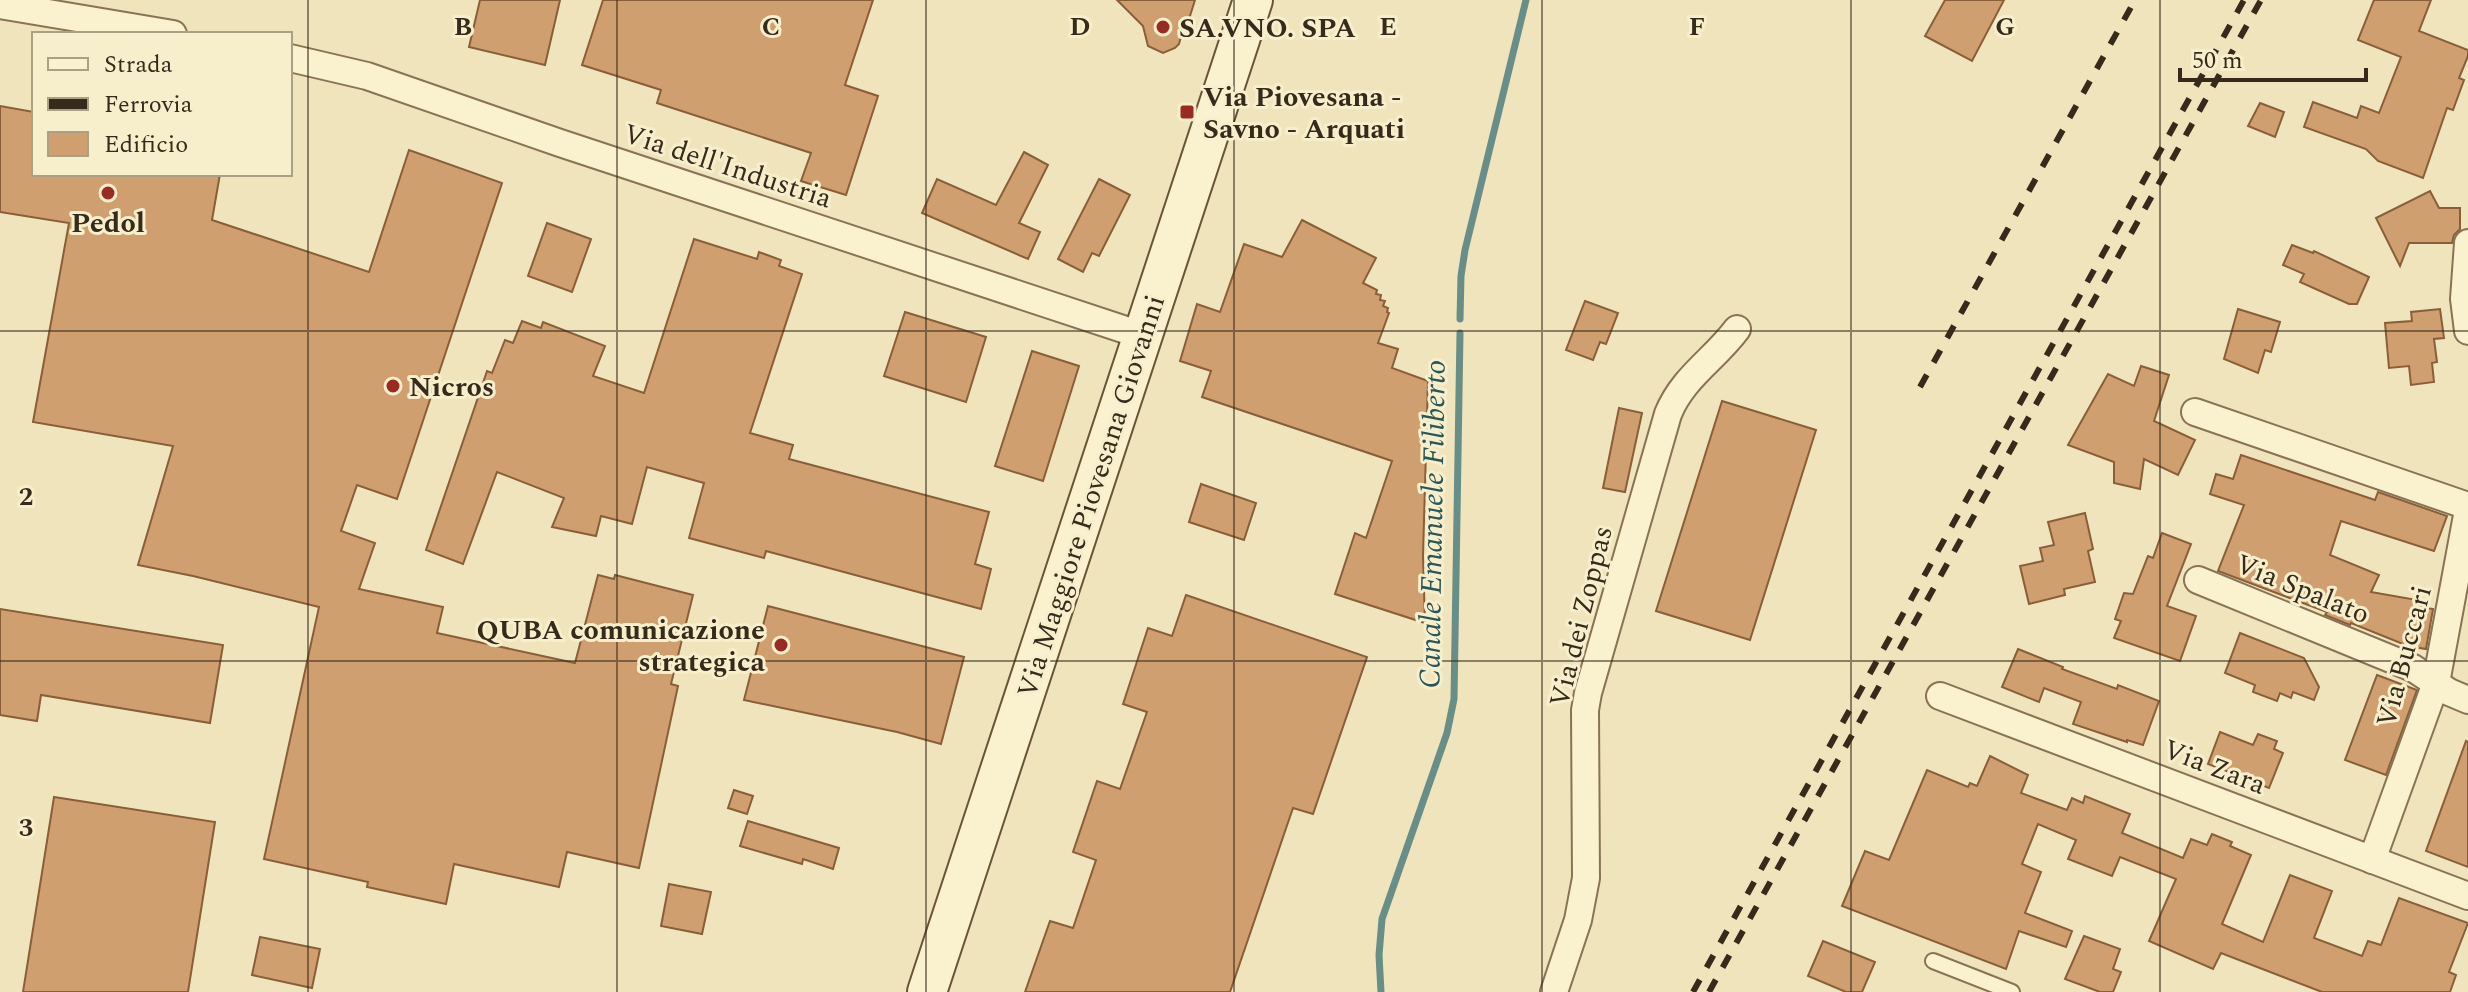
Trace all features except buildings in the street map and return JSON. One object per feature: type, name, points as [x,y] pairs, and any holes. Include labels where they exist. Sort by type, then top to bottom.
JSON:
[{"type":"street","name":"Via Maggiore Piovesana Giovanni","points":[[927,992],[1253,0]]},
{"type":"street","points":[[0,5],[82,10],[165,32]]},
{"type":"street","name":"Via dell'Industria","points":[[292,58],[367,76],[574,148],[1144,336]]},
{"type":"street","points":[[2468,243],[2464,299],[2468,331]]},
{"type":"street","name":"Via dei Zoppas","points":[[1554,992],[1578,920],[1586,878],[1585,710],[1597,658],[1673,402],[1681,387],[1727,343],[1737,329]]},
{"type":"street","name":"Via Buccari","points":[[2195,412],[2468,508],[2436,683],[2372,860]]},
{"type":"street","name":"Via Spalato","points":[[2198,580],[2413,668],[2449,692],[2468,700]]},
{"type":"street","name":"Via Zara","points":[[1940,696],[2468,896]]},
{"type":"lane","points":[[1933,961],[2012,992]]},
{"type":"waterway","name":"Canale Emanuele Filiberto","points":[[1460,319],[1465,250],[1526,0]]},
{"type":"waterway","name":"Canale Emanuele Filiberto","points":[[1381,992],[1379,955],[1382,919],[1447,733],[1454,699],[1460,333]]},
{"type":"railway","points":[[1920,387],[2135,0]]},
{"type":"railway","points":[[1693,992],[2244,0]]},
{"type":"railway","points":[[1709,992],[2261,0]]},
{"type":"place","name":"SA.VNO. SPA","points":[[1163,27]]},
{"type":"place","name":"Via Piovesana - Savno - Arquati","points":[[1187,112]]},
{"type":"place","name":"Pedol","points":[[108,193]]},
{"type":"place","name":"Nicros","points":[[393,386]]},
{"type":"place","name":"QUBA comunicazione strategica","points":[[781,645]]}]
